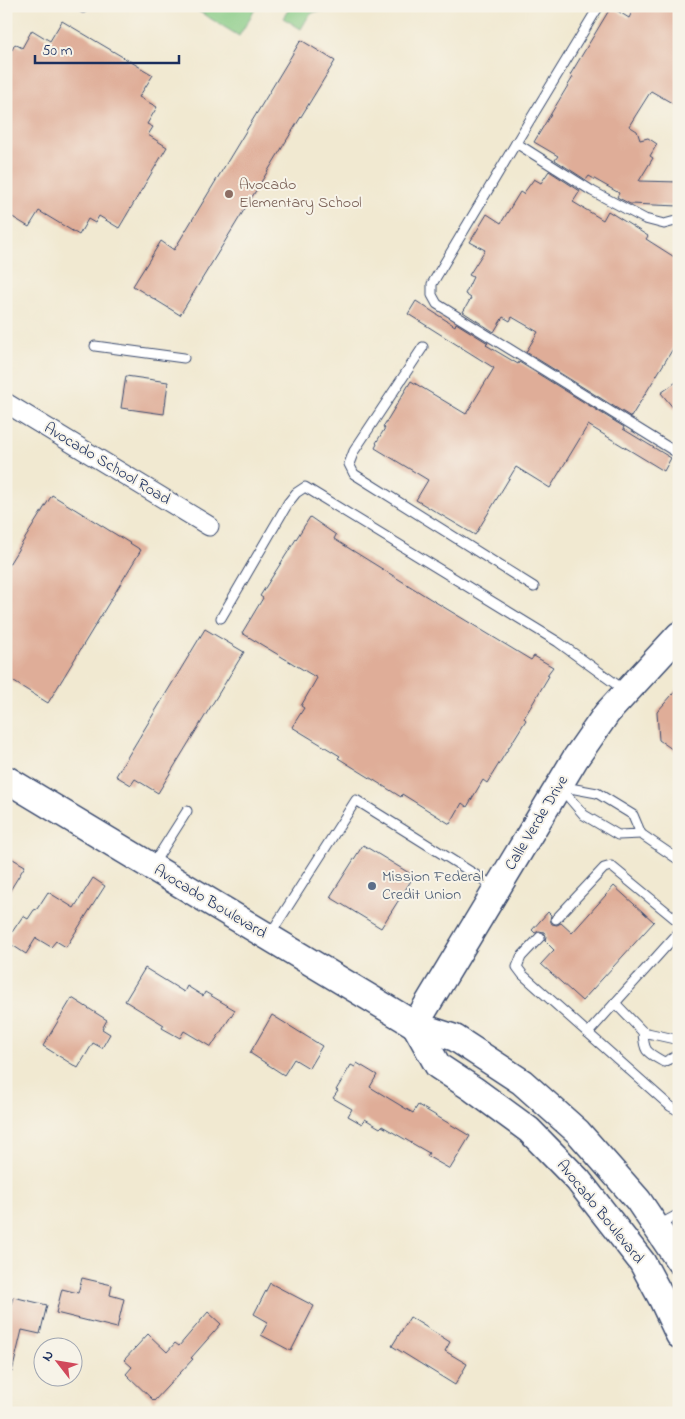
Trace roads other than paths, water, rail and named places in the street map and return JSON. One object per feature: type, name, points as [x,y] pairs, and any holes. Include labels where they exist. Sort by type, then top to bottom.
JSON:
[{"type":"main road","name":"Calle Verde Drive","points":[[415,1025],[559,786],[607,713],[679,635]]},
{"type":"main road","name":"Avocado Boulevard","points":[[6,779],[415,1025],[455,1038],[522,1082],[578,1132],[638,1200],[676,1251]]},
{"type":"main road","name":"Avocado Boulevard","points":[[415,1025],[438,1066],[529,1130],[578,1180],[642,1262],[670,1303],[679,1335]]},
{"type":"main road","points":[[555,1157],[565,1156],[577,1162],[637,1230],[676,1251]]},
{"type":"street","name":"Avocado School Road","points":[[6,403],[209,526]]},
{"type":"lane","points":[[599,6],[432,284],[432,295],[437,304],[679,454]]},
{"type":"lane","points":[[516,143],[592,191],[645,219],[664,224],[679,220]]},
{"type":"lane","points":[[95,346],[184,358]]},
{"type":"lane","points":[[422,348],[354,451],[349,464],[354,474],[534,587]]},
{"type":"lane","points":[[221,618],[288,503],[296,493],[305,488],[558,642],[626,692]]},
{"type":"lane","points":[[559,786],[584,815],[618,835],[641,834]]},
{"type":"lane","points":[[559,786],[597,793],[633,815],[641,834],[679,860]]},
{"type":"lane","points":[[268,937],[356,800],[497,889]]},
{"type":"lane","points":[[152,867],[187,811]]},
{"type":"lane","points":[[556,919],[604,868],[611,866],[679,922]]},
{"type":"lane","points":[[588,1033],[679,932]]},
{"type":"lane","points":[[540,937],[521,957],[517,967],[523,975],[670,1106],[679,1111]]},
{"type":"lane","points":[[615,1003],[643,1032],[679,1040]]},
{"type":"lane","points":[[643,1032],[644,1047],[649,1054],[664,1062],[679,1054]]},
{"type":"lane","points":[[656,1226],[679,1214]]},
{"type":"place","name":"Avocado Elementary School","points":[[229,194]]},
{"type":"place","name":"Mission Federal Credit Union","points":[[372,886]]}]
